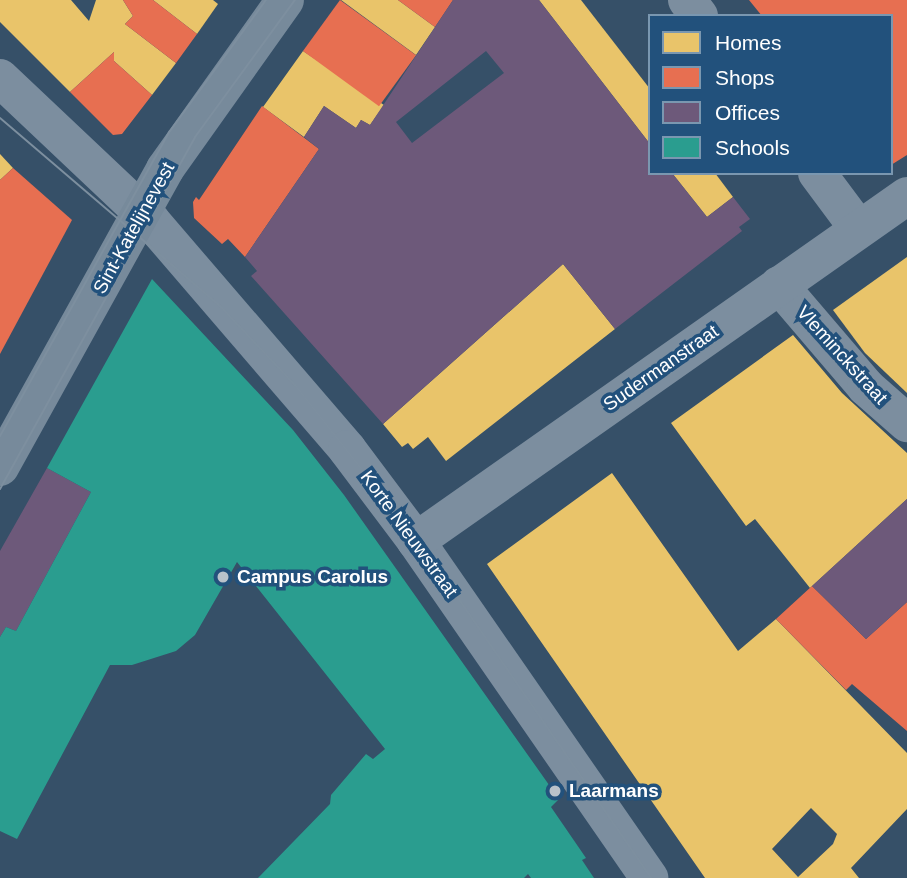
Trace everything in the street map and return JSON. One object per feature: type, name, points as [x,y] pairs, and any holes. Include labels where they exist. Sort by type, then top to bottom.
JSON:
[{"type":"street","name":"Sint-Katelijnevest","points":[[0,467],[142,213],[209,102],[285,0]]},
{"type":"street","name":"Korte Nieuwstraat","points":[[0,78],[142,213],[347,449],[416,541],[649,878]]},
{"type":"street","points":[[818,175],[858,229]]},
{"type":"street","name":"Sudermanstraat","points":[[416,541],[907,196]]},
{"type":"street","name":"Vleminckstraat","points":[[779,285],[866,387],[907,423]]},
{"type":"building: Homes","points":[[0,0],[71,0],[89,21],[96,0],[123,0],[133,16],[125,24],[176,63],[152,95],[114,61],[114,52],[70,92],[0,22]]},
{"type":"building: Homes","points":[[153,0],[213,0],[218,4],[197,34]]},
{"type":"building: Homes","points":[[341,0],[398,0],[435,27],[416,55]]},
{"type":"building: Homes","points":[[539,0],[581,0],[648,86],[648,141]]},
{"type":"building: Homes","points":[[303,51],[384,105],[370,125],[361,120],[356,128],[324,106],[304,137],[263,107]]},
{"type":"building: Homes","points":[[0,154],[13,168],[0,180]]},
{"type":"building: Homes","points":[[674,175],[716,175],[733,197],[707,217]]},
{"type":"building: Homes","points":[[907,257],[907,393],[865,353],[833,310]]},
{"type":"building: Homes","points":[[563,264],[615,329],[446,461],[428,437],[413,449],[408,443],[402,447],[383,424]]},
{"type":"building: Homes","points":[[793,335],[842,393],[907,453],[907,499],[810,588],[755,519],[746,526],[671,423]]},
{"type":"building: Homes","points":[[612,473],[738,651],[776,619],[907,753],[907,809],[851,868],[859,878],[705,878],[487,564]],"holes":[[[811,808],[837,834],[833,844],[798,877],[772,849]]]},
{"type":"building: Shops","points":[[123,0],[153,0],[197,34],[176,63],[125,24],[133,16]]},
{"type":"building: Shops","points":[[340,0],[416,55],[379,106],[303,51]]},
{"type":"building: Shops","points":[[398,0],[453,0],[435,27]]},
{"type":"building: Shops","points":[[749,0],[907,0],[907,155],[893,164],[893,14],[760,14]]},
{"type":"building: Shops","points":[[114,52],[114,61],[152,95],[122,134],[113,135],[70,92]]},
{"type":"building: Shops","points":[[262,106],[319,149],[245,257],[228,239],[222,244],[194,218],[193,202],[196,197],[199,200]]},
{"type":"building: Shops","points":[[13,168],[72,220],[0,354],[0,180]]},
{"type":"building: Shops","points":[[812,586],[866,639],[907,602],[907,731],[852,684],[846,690],[776,619]]},
{"type":"building: Offices","points":[[453,0],[539,0],[648,141],[648,175],[674,175],[707,217],[733,197],[750,219],[739,227],[742,231],[615,329],[563,264],[383,424],[251,276],[257,271],[245,257],[319,149],[304,137],[324,106],[356,128],[361,120],[370,125]],"holes":[[[486,51],[504,73],[412,143],[396,122]]]},
{"type":"building: Offices","points":[[47,468],[91,492],[16,631],[6,627],[0,637],[0,551]]},
{"type":"building: Offices","points":[[907,499],[907,602],[866,639],[812,586]]},
{"type":"building: Schools","name":"Campus Carolus","points":[[152,279],[293,430],[344,495],[559,799],[551,807],[586,858],[582,860],[594,878],[531,878],[528,874],[524,878],[258,878],[330,804],[331,795],[366,754],[373,759],[385,749],[237,562],[195,635],[176,651],[132,665],[110,665],[17,839],[0,831],[0,637],[6,627],[16,631],[91,492],[47,468]]},
{"type":"tram line","points":[[0,436],[170,131],[266,0]]},
{"type":"tram line","points":[[0,489],[195,137],[295,0]]},
{"type":"tram line","points":[[0,118],[220,306],[295,385],[418,540],[651,878]]},
{"type":"place","name":"Campus Carolus","points":[[223,577]]},
{"type":"place","name":"Laarmans","points":[[555,791]]}]
